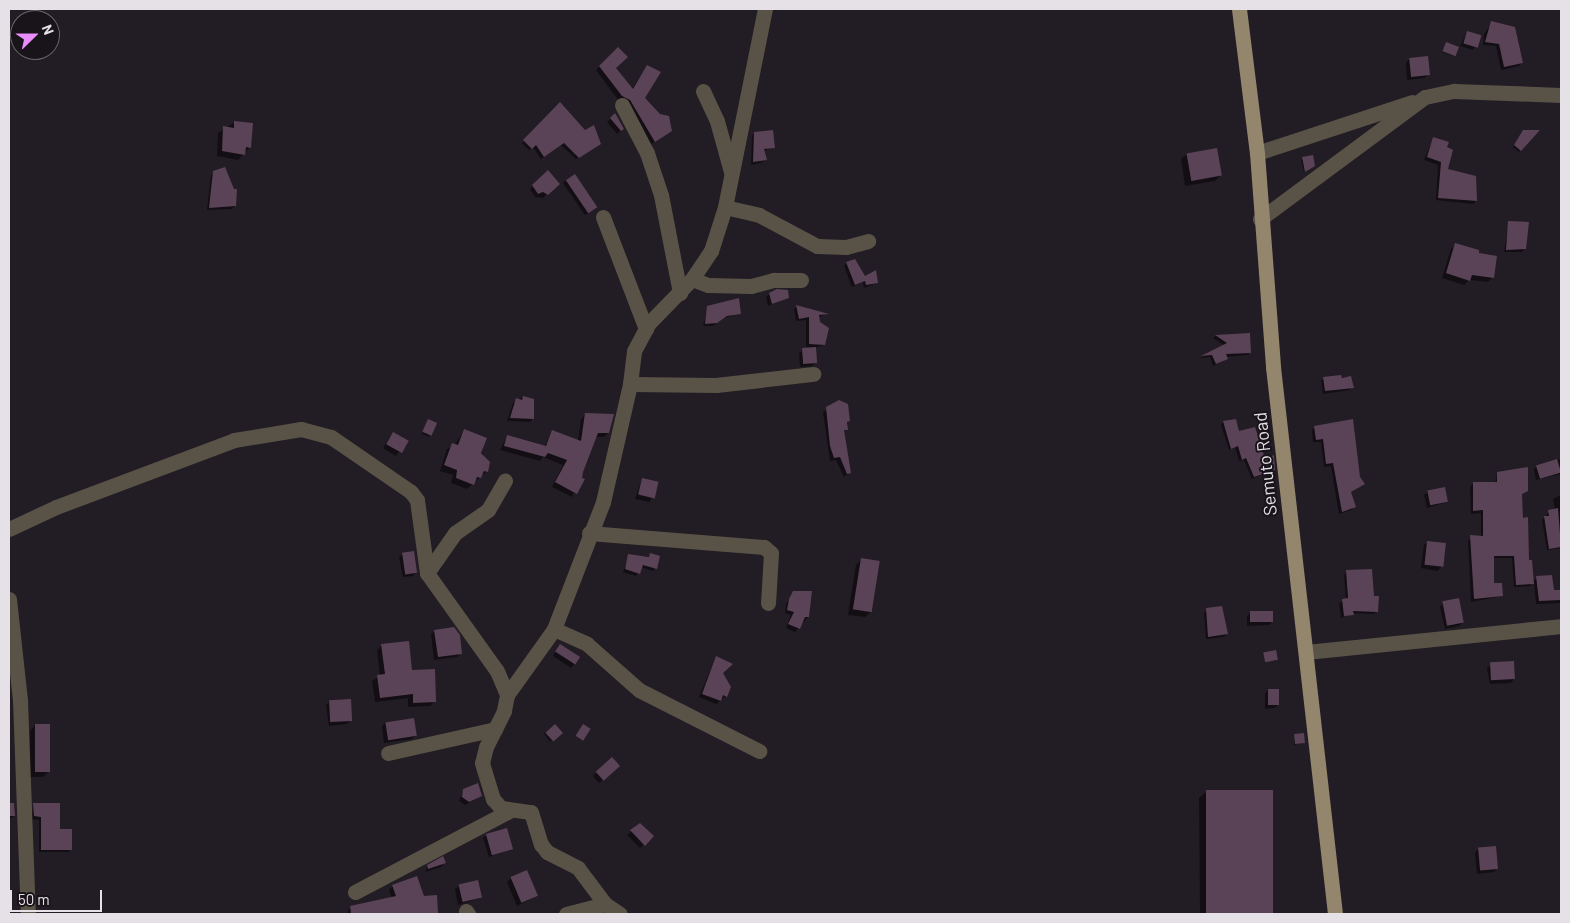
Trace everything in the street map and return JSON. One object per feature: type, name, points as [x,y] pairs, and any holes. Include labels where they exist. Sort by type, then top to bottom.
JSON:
[{"type":"main road","name":"Semuto Road","points":[[1239,9],[1257,153],[1260,219],[1335,914]]},
{"type":"street","points":[[620,914],[605,904],[578,868],[547,852],[541,844],[531,812],[500,808],[493,799],[482,763],[486,747],[495,729],[507,694],[554,629],[602,502],[630,384],[634,350],[646,329],[692,279],[711,251],[725,207],[765,9]]},
{"type":"street","points":[[703,91],[718,121],[732,174]]},
{"type":"street","points":[[1257,153],[1425,97],[1454,91],[1561,95]]},
{"type":"street","points":[[1260,219],[1425,97]]},
{"type":"street","points":[[622,105],[647,153],[661,195],[680,293]]},
{"type":"street","points":[[725,207],[759,215],[817,246],[846,247],[868,241]]},
{"type":"street","points":[[603,217],[646,329]]},
{"type":"street","points":[[692,279],[708,285],[751,286],[774,280],[801,280]]},
{"type":"street","points":[[630,384],[716,385],[813,374]]},
{"type":"street","points":[[9,530],[56,507],[234,440],[301,429],[332,437],[412,492],[417,500],[427,572],[497,671],[507,694]]},
{"type":"street","points":[[427,572],[455,533],[488,510],[505,481]]},
{"type":"street","points":[[589,533],[764,547],[771,553],[768,603]]},
{"type":"street","points":[[9,599],[20,700],[28,914]]},
{"type":"street","points":[[1306,652],[1561,626]]},
{"type":"street","points":[[554,629],[587,644],[639,690],[759,751]]},
{"type":"street","points":[[388,753],[495,729]]},
{"type":"street","points":[[355,892],[511,810]]},
{"type":"street","points":[[566,914],[605,904]]},
{"type":"building","points":[[1491,21],[1515,27],[1523,63],[1504,67],[1499,44],[1485,42]]},
{"type":"building","points":[[1467,31],[1481,35],[1478,48],[1463,43]]},
{"type":"building","points":[[1446,42],[1459,47],[1455,56],[1442,51]]},
{"type":"building","points":[[618,47],[628,57],[616,68],[633,89],[647,65],[661,72],[645,98],[660,114],[669,116],[672,131],[655,142],[630,100],[622,96],[599,66]]},
{"type":"building","points":[[1428,56],[1430,75],[1411,77],[1409,58]]},
{"type":"building","points":[[560,102],[585,130],[594,125],[601,144],[579,158],[564,143],[544,157],[536,145],[532,149],[523,140]]},
{"type":"building","points":[[615,113],[624,129],[621,131],[610,118]]},
{"type":"building","points":[[234,121],[253,123],[251,148],[246,147],[245,155],[222,151],[223,126],[234,128]]},
{"type":"building","points":[[773,130],[775,148],[764,149],[767,160],[753,162],[754,132]]},
{"type":"building","points":[[1523,130],[1540,130],[1521,151],[1514,145]]},
{"type":"building","points":[[1433,137],[1449,142],[1447,147],[1453,150],[1448,169],[1476,176],[1477,201],[1438,198],[1441,162],[1427,157]]},
{"type":"building","points":[[1217,148],[1222,176],[1191,181],[1186,153]]},
{"type":"building","points":[[1313,155],[1315,166],[1305,172],[1302,157]]},
{"type":"building","points":[[225,167],[234,189],[237,189],[236,206],[209,208],[213,171]]},
{"type":"building","points":[[548,170],[560,184],[548,195],[543,192],[538,194],[532,185]]},
{"type":"building","points":[[575,174],[597,207],[588,213],[566,180]]},
{"type":"building","points":[[1508,221],[1529,222],[1526,249],[1506,250]]},
{"type":"building","points":[[1455,243],[1479,250],[1479,253],[1497,256],[1494,278],[1472,275],[1470,281],[1446,273]]},
{"type":"building","points":[[855,259],[865,276],[876,270],[878,283],[866,285],[865,281],[855,285],[846,262]]},
{"type":"building","points":[[777,289],[788,290],[789,298],[772,304],[769,293]]},
{"type":"building","points":[[739,298],[741,314],[727,316],[717,323],[705,324],[707,306]]},
{"type":"building","points":[[796,305],[829,314],[819,315],[820,322],[829,328],[825,345],[809,344],[809,317],[799,319]]},
{"type":"building","points":[[1250,333],[1251,353],[1226,354],[1228,359],[1216,364],[1212,355],[1201,356],[1227,343],[1215,335]]},
{"type":"building","points":[[816,347],[817,363],[803,364],[802,348]]},
{"type":"building","points":[[1341,375],[1342,378],[1351,376],[1354,388],[1325,391],[1323,377]]},
{"type":"building","points":[[523,396],[534,399],[534,419],[510,418],[516,398],[522,400]]},
{"type":"building","points":[[839,400],[848,404],[850,421],[847,422],[848,430],[844,430],[851,473],[847,474],[840,457],[834,458],[830,446],[826,407]]},
{"type":"building","points":[[585,413],[614,414],[609,433],[598,433],[583,472],[582,478],[585,479],[577,494],[555,482],[567,460],[548,453],[545,457],[504,446],[507,435],[546,446],[552,430],[581,441]]},
{"type":"building","points":[[428,419],[437,423],[431,436],[422,432]]},
{"type":"building","points":[[1236,419],[1239,431],[1255,427],[1265,459],[1274,455],[1275,470],[1254,477],[1246,458],[1242,460],[1238,446],[1231,449],[1223,421]]},
{"type":"building","points":[[1353,419],[1360,477],[1365,484],[1351,492],[1356,507],[1342,512],[1333,463],[1326,464],[1323,439],[1316,440],[1314,426]]},
{"type":"building","points":[[464,429],[487,438],[481,453],[490,462],[488,472],[484,471],[481,478],[477,477],[474,485],[456,478],[457,470],[444,465],[452,443],[458,445]]},
{"type":"building","points":[[393,432],[409,441],[402,453],[386,444]]},
{"type":"building","points":[[1557,459],[1561,472],[1540,479],[1536,465]]},
{"type":"building","points":[[1528,467],[1528,491],[1522,494],[1523,518],[1528,517],[1529,560],[1532,560],[1534,584],[1516,585],[1514,556],[1494,556],[1494,583],[1502,583],[1503,596],[1474,599],[1470,535],[1483,536],[1483,510],[1473,511],[1473,482],[1497,482],[1497,472]]},
{"type":"building","points":[[642,478],[659,482],[655,498],[638,495]]},
{"type":"building","points":[[1445,487],[1448,502],[1430,505],[1427,490]]},
{"type":"building","points":[[1558,508],[1561,547],[1549,549],[1544,516],[1549,516],[1548,510]]},
{"type":"building","points":[[1427,541],[1446,543],[1443,567],[1424,565]]},
{"type":"building","points":[[414,551],[417,573],[405,574],[402,553]]},
{"type":"building","points":[[650,553],[660,556],[657,569],[643,565],[640,574],[625,569],[628,554],[649,557]]},
{"type":"building","points":[[861,558],[880,561],[872,612],[853,609]]},
{"type":"building","points":[[1372,569],[1374,596],[1379,596],[1378,612],[1353,611],[1354,615],[1344,616],[1342,599],[1348,598],[1346,570]]},
{"type":"building","points":[[1552,575],[1554,590],[1561,590],[1561,600],[1539,601],[1536,576]]},
{"type":"building","points":[[793,591],[812,591],[809,617],[805,617],[800,629],[788,624],[794,612],[787,610]]},
{"type":"building","points":[[1459,598],[1464,623],[1447,626],[1442,601]]},
{"type":"building","points":[[1222,606],[1228,634],[1208,637],[1206,608]]},
{"type":"building","points":[[1250,611],[1273,611],[1273,622],[1250,622]]},
{"type":"building","points":[[454,627],[460,635],[462,654],[438,657],[434,630]]},
{"type":"building","points":[[409,641],[412,670],[435,669],[436,702],[413,703],[413,694],[380,698],[377,675],[385,674],[381,644]]},
{"type":"building","points":[[560,644],[580,657],[575,665],[555,652]]},
{"type":"building","points":[[1276,650],[1278,660],[1265,662],[1263,652]]},
{"type":"building","points":[[716,656],[733,664],[723,673],[731,687],[727,697],[723,695],[721,701],[702,694]]},
{"type":"building","points":[[1514,661],[1515,679],[1491,680],[1490,662]]},
{"type":"building","points":[[1268,689],[1279,689],[1279,705],[1268,705]]},
{"type":"building","points":[[351,699],[352,721],[330,722],[329,700]]},
{"type":"building","points":[[414,718],[417,736],[388,740],[385,723]]},
{"type":"building","points":[[35,724],[50,724],[50,772],[35,772]]},
{"type":"building","points":[[555,724],[563,733],[553,742],[545,733]]},
{"type":"building","points":[[583,724],[591,729],[583,741],[576,736]]},
{"type":"building","points":[[1304,733],[1305,743],[1295,744],[1294,734]]},
{"type":"building","points":[[612,757],[620,766],[604,781],[596,772]]},
{"type":"building","points":[[478,783],[482,796],[469,802],[462,797],[463,789]]},
{"type":"building","points":[[1206,790],[1273,790],[1273,914],[1206,914]]},
{"type":"building","points":[[9,803],[14,803],[15,816],[9,816]]},
{"type":"building","points":[[33,803],[60,803],[60,829],[72,829],[72,850],[41,850],[41,817],[34,816]]},
{"type":"building","points":[[640,823],[654,836],[645,846],[630,830]]},
{"type":"building","points":[[507,828],[513,849],[492,855],[486,834]]},
{"type":"building","points":[[1496,846],[1498,869],[1480,870],[1478,848]]},
{"type":"building","points":[[443,856],[446,863],[428,869],[427,865]]},
{"type":"building","points":[[527,870],[538,896],[521,903],[510,877]]},
{"type":"building","points":[[417,876],[424,896],[437,895],[438,914],[351,914],[350,906],[396,896],[392,885]]},
{"type":"building","points":[[478,880],[482,898],[463,902],[459,884]]}]
